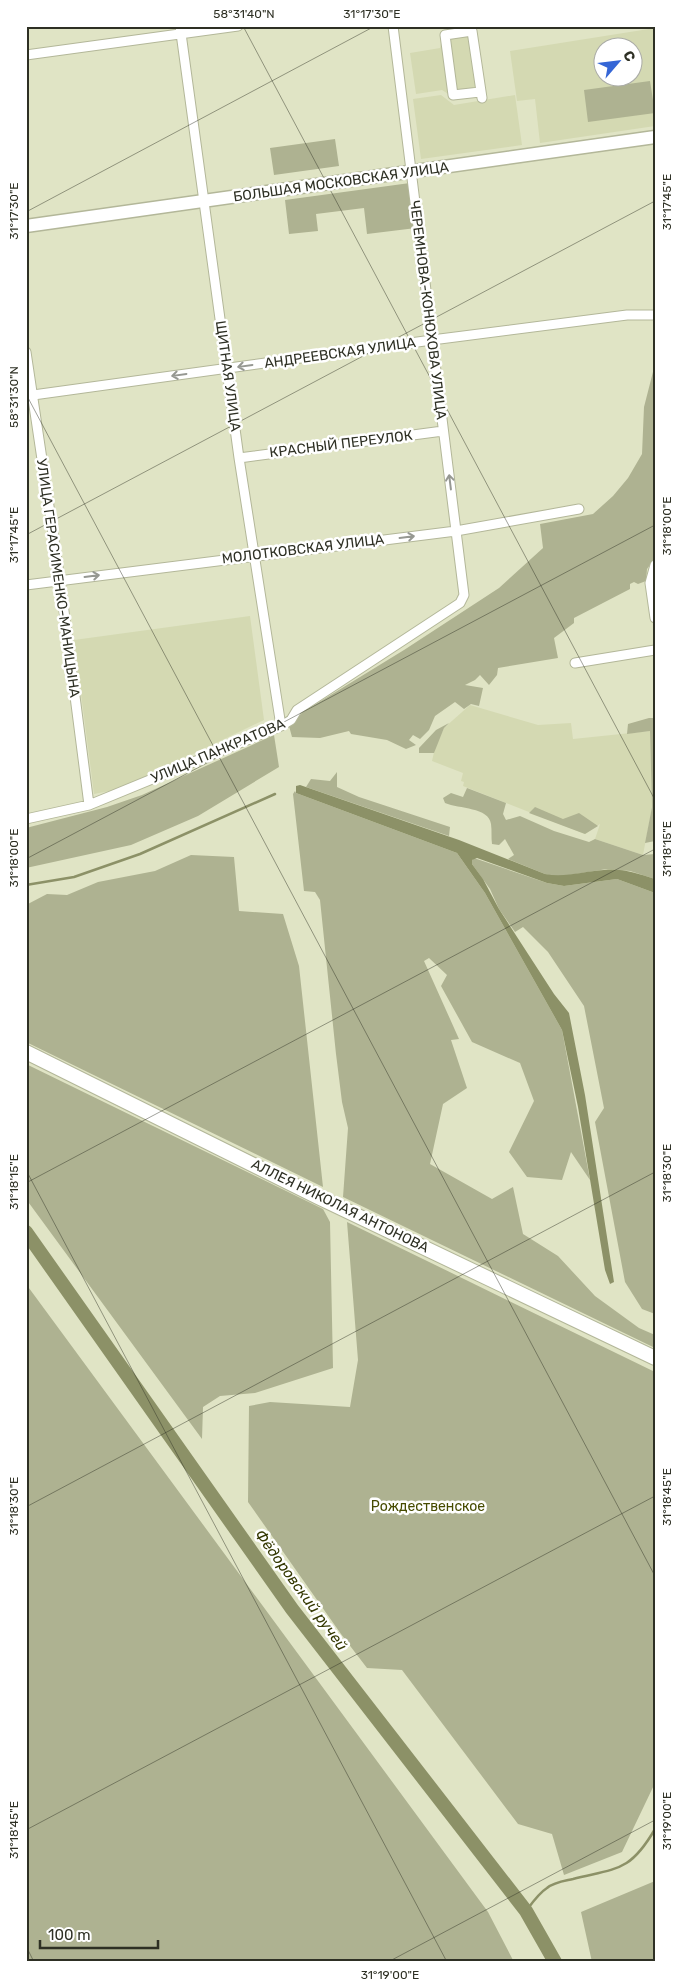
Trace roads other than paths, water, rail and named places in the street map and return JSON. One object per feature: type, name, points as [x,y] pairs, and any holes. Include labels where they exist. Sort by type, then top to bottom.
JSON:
[{"type":"main road","name":"БОЛЬШАЯ МОСКОВСКАЯ УЛИЦА","points":[[26,226],[655,137]]},
{"type":"main road","name":"АЛЛЕЯ НИКОЛАЯ АНТОНОВА","points":[[26,1052],[318,1197],[655,1358]]},
{"type":"street","points":[[26,55],[181,30],[238,26]]},
{"type":"street","name":"ЧЕРЕМНОВА-КОНЮХОВА УЛИЦА","points":[[392,26],[464,595]]},
{"type":"street","name":"ЩИТНАЯ УЛИЦА","points":[[181,30],[239,458],[281,726]]},
{"type":"street","points":[[472,31],[481,95],[453,95],[445,35],[472,31]]},
{"type":"street","name":"АНДРЕЕВСКАЯ УЛИЦА","points":[[29,395],[627,315],[655,315]]},
{"type":"street","name":"УЛИЦА ГЕРАСИМЕНКО-МАНИЦЫНА","points":[[26,352],[29,395],[60,580],[89,805]]},
{"type":"street","name":"КРАСНЫЙ ПЕРЕУЛОК","points":[[239,458],[443,431]]},
{"type":"street","name":"МОЛОТКОВСКАЯ УЛИЦА","points":[[26,585],[456,530],[578,508]]},
{"type":"street","points":[[655,564],[650,583],[655,618]]},
{"type":"street","name":"УЛИЦА ПАНКРАТОВА","points":[[26,819],[89,805],[281,726],[291,720],[297,710],[448,612],[460,603],[464,595]]},
{"type":"street","points":[[575,663],[655,650]]},
{"type":"waterway","points":[[26,885],[74,877],[140,854],[275,794]]},
{"type":"waterway","name":"Фёдоровский ручей","points":[[26,1232],[292,1609],[526,1911],[555,1962]]},
{"type":"waterway","points":[[526,1911],[536,1898],[553,1884],[612,1870],[630,1861],[646,1843],[655,1829]]},
{"type":"park label","name":"Рождественское","points":[[428,1506]]}]
